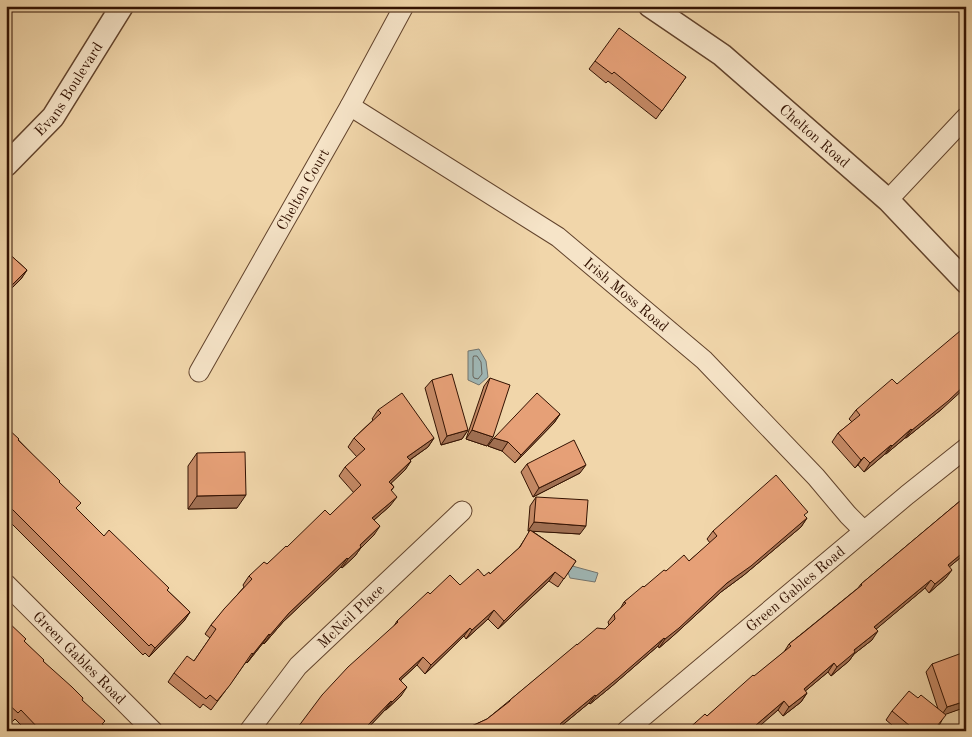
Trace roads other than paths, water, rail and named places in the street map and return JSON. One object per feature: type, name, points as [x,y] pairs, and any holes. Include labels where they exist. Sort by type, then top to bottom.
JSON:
[{"type":"street","name":"Evans Boulevard","points":[[8,159],[53,117],[122,6]]},
{"type":"street","name":"Chelton Court","points":[[199,372],[350,106],[404,6]]},
{"type":"street","name":"Chelton Road","points":[[650,6],[722,55],[888,200],[966,282]]},
{"type":"street","name":"Irish Moss Road","points":[[350,106],[558,237],[704,360],[816,477],[864,532]]},
{"type":"street","points":[[888,200],[966,117]]},
{"type":"street","name":"Green Gables Road","points":[[626,731],[966,448]]},
{"type":"street","name":"McNeil Place","points":[[249,731],[298,666],[462,511]]},
{"type":"street","name":"Green Gables Road","points":[[6,584],[153,731]]},
{"type":"water","points":[[479,349],[486,361],[488,377],[479,385],[468,380],[468,351]]},
{"type":"water","points":[[565,564],[598,573],[595,582],[570,578]]}]
